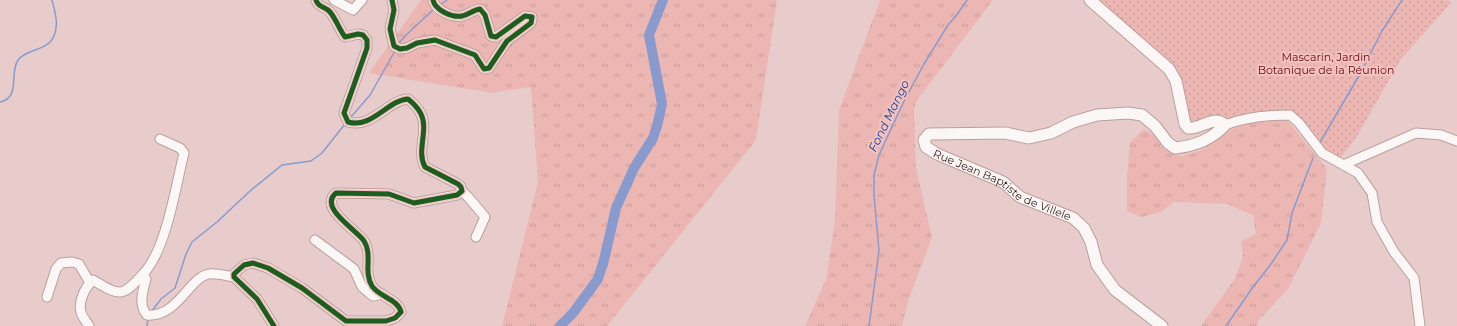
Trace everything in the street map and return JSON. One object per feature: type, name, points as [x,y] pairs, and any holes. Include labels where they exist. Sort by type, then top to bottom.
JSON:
[{"type":"main road","points":[[1090,0],[1169,69],[1176,81],[1185,124],[1188,128],[1193,128],[1215,120],[1221,121],[1225,125]]},
{"type":"main road","name":"Rue Jean Baptiste de Villele","points":[[1162,326],[1115,290],[1097,265],[1091,242],[1084,228],[1073,218],[1020,197],[1003,182],[937,154],[926,147],[924,140],[929,134],[943,133],[1005,133],[1029,138],[1051,133],[1073,122],[1097,115],[1128,113],[1142,115],[1155,126],[1168,143],[1175,148],[1185,147],[1207,140],[1215,136],[1225,125]]},
{"type":"street","points":[[316,0],[320,7],[331,13],[345,37],[349,38],[358,34],[363,35],[367,40],[367,48],[344,113],[348,122],[353,124],[362,122],[381,114],[402,100],[408,99],[421,114],[424,123],[422,153],[423,162],[426,167],[458,184],[462,191],[470,198],[485,217],[476,236]]},
{"type":"street","points":[[334,0],[353,10],[362,0]]},
{"type":"street","points":[[392,0],[394,10],[390,29],[394,46],[400,49],[417,43],[435,40],[475,55],[484,69],[489,68],[507,42],[531,23],[532,17],[525,16],[496,37],[491,36],[485,15],[480,9],[473,10],[463,16],[456,16],[444,12],[435,5],[433,0]]},
{"type":"street","points":[[1225,125],[1237,120],[1269,115],[1290,115],[1299,123],[1322,153],[1358,173],[1372,194],[1377,222],[1394,252],[1414,278],[1420,326]]},
{"type":"street","points":[[1343,165],[1416,133],[1441,135],[1457,142]]},
{"type":"street","points":[[90,326],[81,314],[80,307],[86,288],[93,280],[106,288],[117,292],[130,290],[153,261],[170,217],[184,153],[180,148],[160,139]]},
{"type":"street","points":[[234,277],[234,274],[244,265],[253,264],[268,268],[302,288],[328,306],[339,317],[353,322],[386,321],[396,318],[401,312],[400,309],[373,287],[368,278],[369,258],[364,241],[334,210],[331,202],[333,196],[336,193],[345,192],[389,194],[414,203],[457,195],[462,191]]},
{"type":"street","points":[[315,240],[354,270],[362,287],[372,296],[382,294]]},
{"type":"street","points":[[47,297],[56,269],[61,263],[72,262],[79,264],[90,283]]},
{"type":"street","points":[[144,274],[146,279],[142,292],[144,311],[147,315],[154,315],[163,312],[183,297],[199,278],[209,274],[234,277],[257,299],[274,326]]},
{"type":"green space","points":[[421,0],[777,0],[756,140],[607,326],[502,326],[538,182],[531,87],[492,93],[369,73]]},
{"type":"green space","points":[[880,0],[993,0],[918,99],[914,108],[916,168],[932,238],[908,301],[902,326],[805,326],[826,280],[835,221],[839,110]]},
{"type":"green space","name":"Mascarin, Jardin Botanique de la Réunion","points":[[1090,0],[1448,0],[1451,3],[1401,59],[1356,138],[1338,161],[1322,153],[1290,115],[1188,128],[1176,81]]},
{"type":"green space","points":[[1263,120],[1287,120],[1327,169],[1321,223],[1288,289],[1258,321],[1257,326],[1201,326],[1234,280],[1243,257],[1241,241],[1256,234],[1253,215],[1227,204],[1174,202],[1161,212],[1141,217],[1127,211],[1127,175],[1130,142],[1144,129],[1154,135],[1164,149],[1181,156],[1202,150],[1233,128]]},
{"type":"waterway","points":[[0,102],[6,100],[13,90],[14,71],[18,60],[26,53],[47,45],[54,36],[56,22],[52,0]]},
{"type":"waterway","points":[[440,5],[447,0]]},
{"type":"waterway","points":[[560,326],[573,313],[598,279],[616,208],[634,168],[653,138],[657,126],[662,104],[649,35],[663,0]]},
{"type":"waterway","name":"Fond Mango","points":[[869,326],[879,251],[874,195],[874,175],[879,155],[904,101],[924,64],[948,25],[967,0]]},
{"type":"waterway","points":[[1319,144],[1360,74],[1382,31],[1402,0]]},
{"type":"waterway","points":[[398,44],[434,9]]},
{"type":"waterway","points":[[351,117],[370,95],[395,51]]},
{"type":"waterway","points":[[152,311],[161,299],[175,288],[186,254],[192,242],[282,165],[311,161],[322,153],[345,124]]},
{"type":"waterway","points":[[1226,326],[1287,240],[1292,213],[1313,158]]},
{"type":"waterway","points":[[147,326],[148,318]]},
{"type":"cycle path","points":[[274,326],[257,299],[234,277],[234,274],[244,265],[253,263],[268,268],[302,288],[346,321],[386,321],[395,318],[401,312],[396,304],[379,293],[372,286],[368,275],[367,246],[360,236],[335,212],[332,205],[332,199],[336,193],[389,194],[414,203],[457,195],[462,191],[458,184],[425,167],[422,154],[424,127],[423,120],[414,104],[408,99],[394,104],[365,122],[348,122],[344,113],[367,48],[367,40],[363,35],[358,34],[345,37],[330,12],[320,6],[316,0]]},
{"type":"cycle path","points":[[392,0],[394,10],[390,29],[394,46],[400,49],[407,48],[417,43],[435,40],[475,55],[484,69],[489,68],[507,41],[531,23],[532,17],[525,16],[496,37],[491,36],[485,15],[480,9],[464,15],[454,16],[440,10],[434,4],[433,0]]}]
